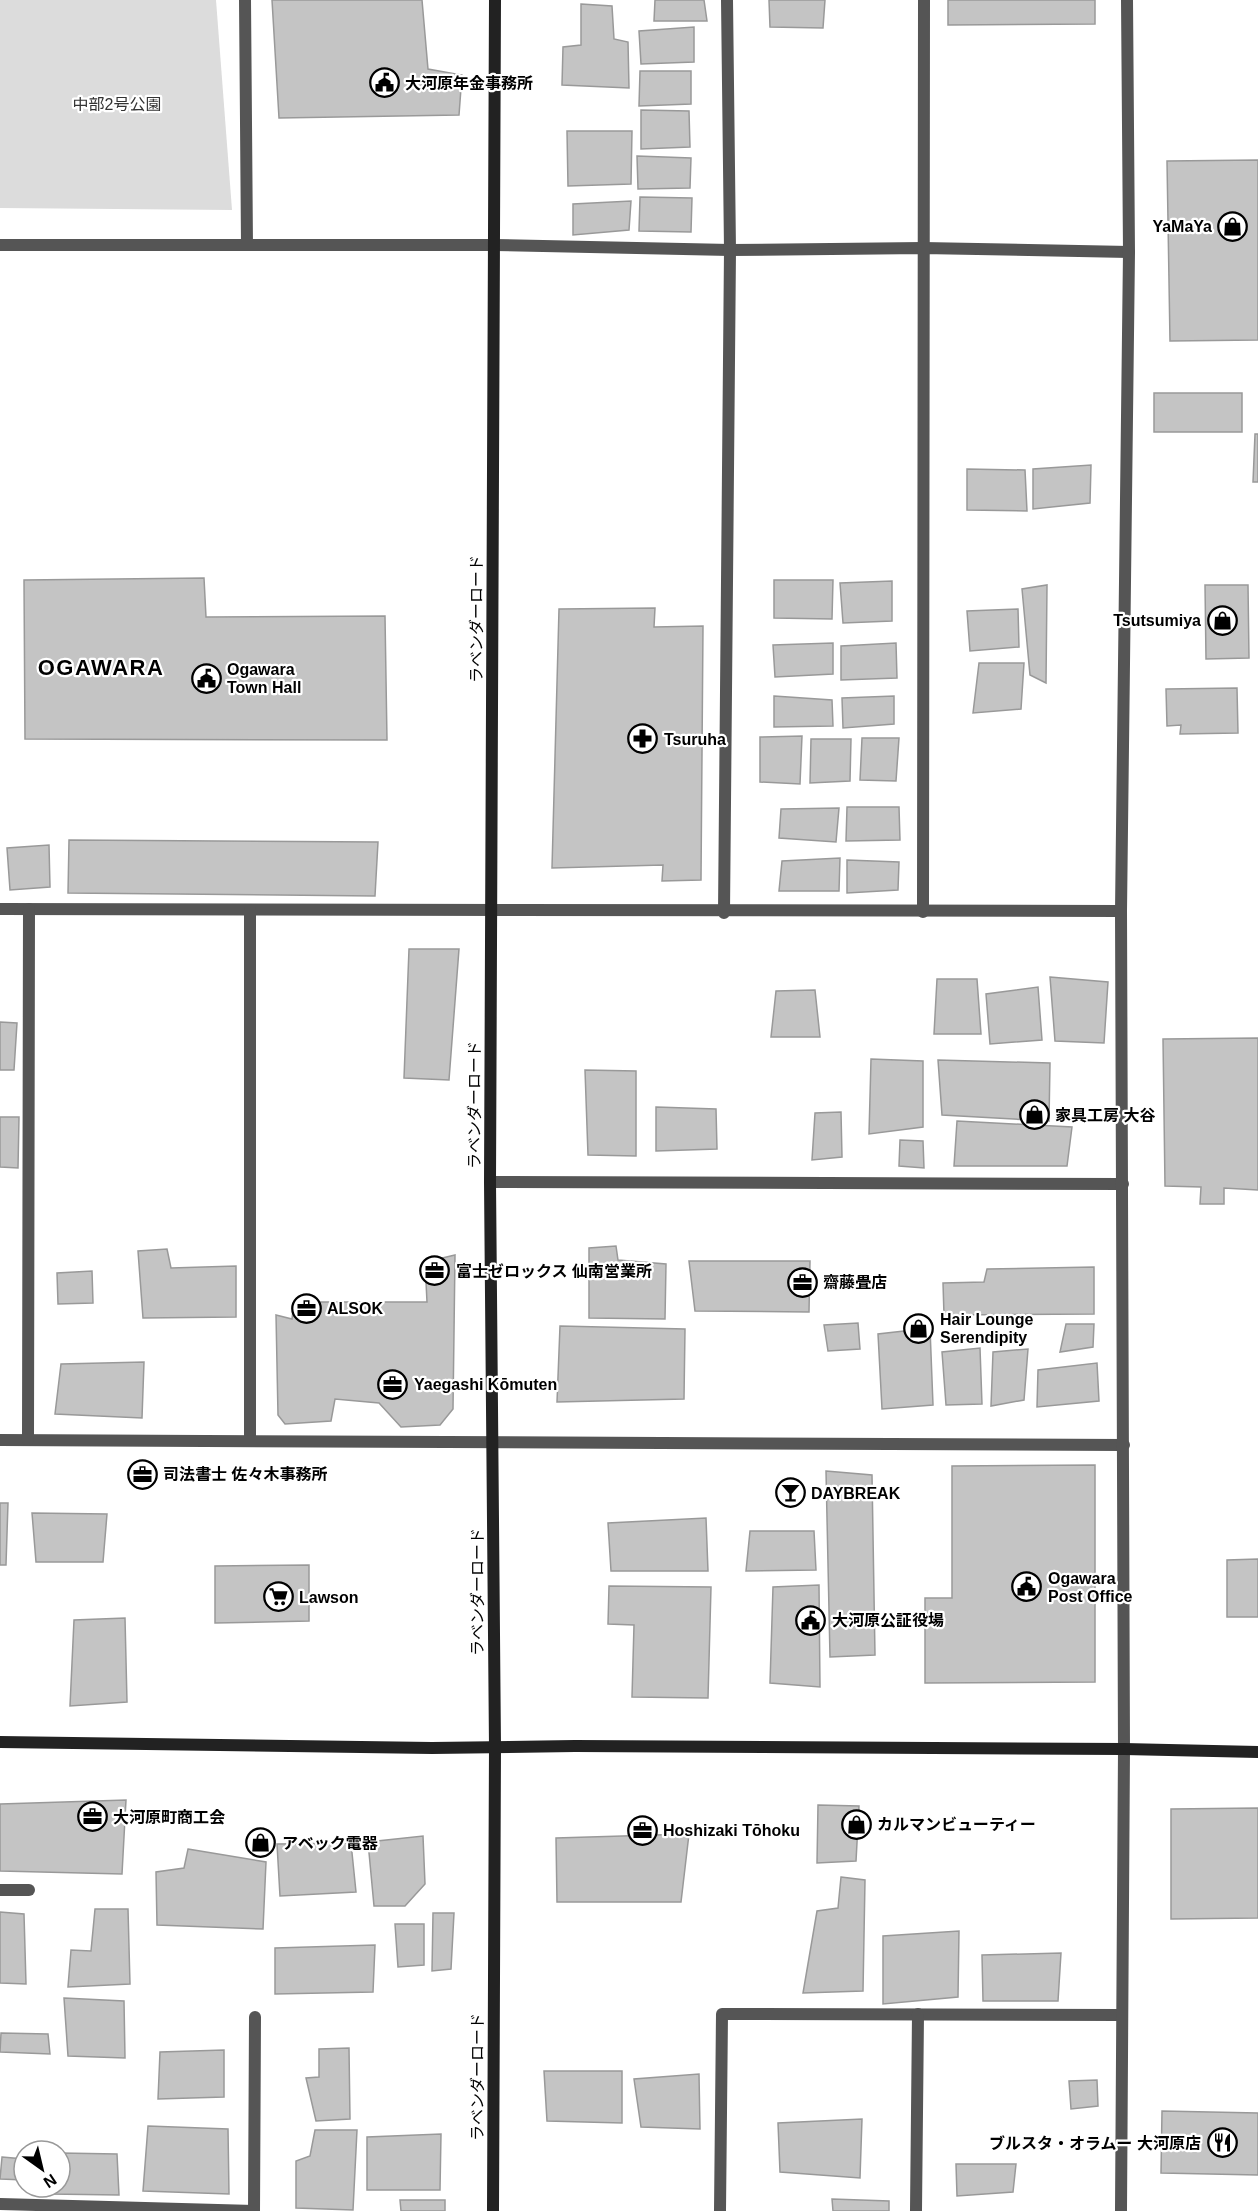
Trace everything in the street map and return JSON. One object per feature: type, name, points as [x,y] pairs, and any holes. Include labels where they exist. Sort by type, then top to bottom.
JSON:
[{"type":"street","points":[[245,0],[247,245]]},
{"type":"street","name":"ラベンダーロード","points":[[493,2211],[495,1747],[490,1182],[495,0]]},
{"type":"street","points":[[724,913],[730,250],[727,0]]},
{"type":"street","points":[[923,912],[924,0]]},
{"type":"street","points":[[1121,2211],[1124,1445],[1121,911],[1129,252],[1127,0]]},
{"type":"street","points":[[0,245],[494,245],[730,250],[923,248],[1129,252]]},
{"type":"street","points":[[0,909],[724,913],[1121,911]]},
{"type":"street","points":[[28,909],[28,1440]]},
{"type":"street","points":[[250,910],[250,1441]]},
{"type":"street","points":[[490,1182],[1123,1184]]},
{"type":"street","points":[[0,1440],[1124,1445]]},
{"type":"street","points":[[0,1742],[495,1747],[1124,1749],[1258,1752]]},
{"type":"street","points":[[0,1890],[29,1890]]},
{"type":"street","points":[[720,2211],[722,2014],[1121,2015]]},
{"type":"street","points":[[916,2211],[918,2014]]},
{"type":"street","points":[[0,2204],[254,2211],[255,2017]]},
{"type":"green space","name":"中部2号公園","points":[[0,0],[216,0],[232,210],[0,208]]},
{"type":"building","points":[[272,0],[422,0],[428,69],[462,75],[459,115],[279,118]]},
{"type":"building","points":[[655,0],[704,0],[707,21],[654,21]]},
{"type":"building","points":[[769,0],[825,0],[823,28],[770,27]]},
{"type":"building","points":[[948,0],[1095,0],[1095,24],[948,25]]},
{"type":"building","points":[[581,4],[612,6],[614,39],[628,42],[629,88],[562,85],[563,47],[581,45]]},
{"type":"building","points":[[694,27],[694,62],[641,64],[639,31]]},
{"type":"building","points":[[640,71],[691,71],[691,104],[639,106]]},
{"type":"building","points":[[641,110],[689,111],[690,147],[641,149]]},
{"type":"building","points":[[567,131],[632,131],[631,184],[568,186]]},
{"type":"building","points":[[637,156],[691,158],[690,188],[638,189]]},
{"type":"building","points":[[1258,160],[1258,340],[1170,341],[1167,161]]},
{"type":"building","points":[[640,197],[692,198],[691,232],[639,231]]},
{"type":"building","points":[[631,201],[629,230],[573,235],[573,204]]},
{"type":"building","points":[[1154,393],[1242,393],[1242,432],[1154,432]]},
{"type":"building","points":[[1255,434],[1258,434],[1258,482],[1253,482]]},
{"type":"building","points":[[1091,465],[1090,503],[1033,509],[1033,469]]},
{"type":"building","points":[[967,469],[1025,470],[1027,511],[967,510]]},
{"type":"building","name":"Ogawara Town Hall","points":[[204,578],[206,617],[385,616],[387,740],[25,739],[24,580]]},
{"type":"building","points":[[774,580],[833,580],[832,619],[774,618]]},
{"type":"building","points":[[892,581],[892,621],[843,623],[840,583]]},
{"type":"building","points":[[1047,585],[1046,683],[1030,675],[1022,589]]},
{"type":"building","points":[[1205,585],[1248,585],[1249,658],[1206,659]]},
{"type":"building","points":[[655,608],[654,627],[703,626],[701,880],[662,881],[663,865],[552,868],[559,609]]},
{"type":"building","points":[[1018,609],[1019,647],[970,651],[967,611]]},
{"type":"building","points":[[833,643],[833,674],[775,677],[773,645]]},
{"type":"building","points":[[896,643],[897,678],[841,680],[841,646]]},
{"type":"building","points":[[979,663],[1024,663],[1021,709],[973,713]]},
{"type":"building","points":[[1237,688],[1238,733],[1180,734],[1181,725],[1167,726],[1166,689]]},
{"type":"building","points":[[774,696],[832,700],[833,726],[774,727]]},
{"type":"building","points":[[894,696],[894,724],[843,728],[842,698]]},
{"type":"building","points":[[802,736],[800,784],[760,782],[760,737]]},
{"type":"building","points":[[862,738],[899,738],[896,781],[860,780]]},
{"type":"building","points":[[811,739],[851,739],[850,781],[810,783]]},
{"type":"building","points":[[847,807],[899,807],[900,840],[846,841]]},
{"type":"building","points":[[839,808],[836,842],[779,838],[781,809]]},
{"type":"building","points":[[69,840],[378,842],[375,896],[68,893]]},
{"type":"building","points":[[49,845],[50,887],[10,890],[7,848]]},
{"type":"building","points":[[840,858],[839,891],[779,891],[782,861]]},
{"type":"building","points":[[847,860],[899,862],[898,890],[847,893]]},
{"type":"building","points":[[409,949],[459,949],[449,1080],[404,1078]]},
{"type":"building","points":[[1050,977],[1108,982],[1104,1043],[1055,1041]]},
{"type":"building","points":[[937,979],[977,979],[981,1034],[934,1034]]},
{"type":"building","points":[[1038,987],[1042,1040],[990,1044],[986,994]]},
{"type":"building","points":[[815,990],[820,1037],[771,1037],[776,991]]},
{"type":"building","points":[[0,1022],[17,1023],[14,1070],[0,1070]]},
{"type":"building","points":[[1258,1038],[1258,1190],[1224,1188],[1224,1204],[1200,1204],[1201,1187],[1165,1186],[1163,1039]]},
{"type":"building","points":[[871,1059],[923,1061],[923,1127],[869,1134]]},
{"type":"building","points":[[938,1060],[1050,1063],[1049,1121],[942,1115]]},
{"type":"building","points":[[585,1070],[636,1071],[636,1156],[588,1155]]},
{"type":"building","points":[[656,1107],[716,1109],[717,1149],[656,1151]]},
{"type":"building","points":[[841,1112],[842,1157],[812,1160],[815,1113]]},
{"type":"building","points":[[0,1117],[19,1117],[18,1168],[0,1167]]},
{"type":"building","points":[[957,1121],[1072,1127],[1067,1166],[954,1166]]},
{"type":"building","points":[[900,1140],[923,1141],[924,1168],[899,1166]]},
{"type":"building","points":[[616,1246],[618,1260],[666,1264],[665,1319],[589,1318],[589,1248]]},
{"type":"building","points":[[167,1249],[171,1268],[236,1266],[236,1317],[143,1318],[138,1251]]},
{"type":"building","points":[[455,1255],[453,1409],[440,1425],[401,1427],[379,1403],[335,1399],[331,1421],[285,1424],[278,1415],[276,1315],[292,1319],[294,1302],[427,1302],[425,1262]]},
{"type":"building","points":[[689,1261],[810,1261],[809,1312],[695,1311]]},
{"type":"building","points":[[1094,1267],[1094,1314],[944,1315],[943,1283],[984,1282],[987,1269]]},
{"type":"building","points":[[92,1271],[93,1303],[58,1304],[57,1273]]},
{"type":"building","points":[[858,1323],[860,1349],[828,1351],[824,1325]]},
{"type":"building","points":[[1066,1324],[1094,1324],[1093,1347],[1060,1352]]},
{"type":"building","points":[[560,1326],[685,1329],[684,1399],[557,1402]]},
{"type":"building","points":[[930,1328],[933,1405],[882,1409],[878,1334]]},
{"type":"building","points":[[980,1348],[982,1404],[946,1405],[942,1352]]},
{"type":"building","points":[[1028,1349],[1024,1400],[991,1406],[993,1352]]},
{"type":"building","points":[[144,1362],[142,1418],[55,1414],[61,1364]]},
{"type":"building","points":[[1097,1363],[1099,1401],[1037,1407],[1038,1370]]},
{"type":"building","points":[[1095,1465],[1095,1682],[925,1683],[925,1598],[952,1598],[952,1466]]},
{"type":"building","points":[[826,1471],[872,1475],[875,1655],[830,1657]]},
{"type":"building","points":[[0,1503],[8,1503],[6,1565],[0,1565]]},
{"type":"building","points":[[32,1513],[107,1514],[103,1562],[36,1562]]},
{"type":"building","points":[[706,1518],[708,1571],[611,1571],[608,1523]]},
{"type":"building","points":[[750,1531],[814,1531],[816,1570],[746,1571]]},
{"type":"building","points":[[1258,1559],[1258,1617],[1227,1617],[1227,1560]]},
{"type":"building","points":[[309,1565],[309,1621],[215,1623],[215,1566]]},
{"type":"building","points":[[819,1585],[820,1687],[770,1683],[773,1587]]},
{"type":"building","points":[[609,1586],[711,1587],[708,1698],[632,1697],[634,1625],[608,1624]]},
{"type":"building","points":[[125,1618],[127,1702],[70,1706],[74,1620]]},
{"type":"building","points":[[126,1800],[122,1874],[0,1871],[0,1804]]},
{"type":"building","points":[[818,1805],[859,1806],[856,1861],[817,1863]]},
{"type":"building","points":[[1258,1808],[1258,1918],[1171,1919],[1171,1809]]},
{"type":"building","points":[[689,1834],[681,1902],[557,1902],[556,1838]]},
{"type":"building","points":[[423,1836],[425,1884],[405,1906],[374,1906],[368,1842]]},
{"type":"building","points":[[351,1843],[356,1892],[280,1896],[277,1844]]},
{"type":"building","points":[[188,1849],[266,1862],[263,1929],[157,1925],[156,1872],[184,1868]]},
{"type":"building","points":[[841,1877],[865,1880],[863,1991],[803,1993],[817,1911],[838,1908]]},
{"type":"building","points":[[95,1909],[128,1909],[130,1984],[68,1987],[71,1950],[91,1951]]},
{"type":"building","points":[[0,1912],[24,1914],[26,1984],[0,1983]]},
{"type":"building","points":[[433,1913],[454,1913],[451,1969],[432,1971]]},
{"type":"building","points":[[395,1924],[424,1924],[424,1965],[398,1967]]},
{"type":"building","points":[[959,1931],[958,1997],[883,2004],[883,1936]]},
{"type":"building","points":[[375,1945],[373,1992],[275,1994],[275,1948]]},
{"type":"building","points":[[1061,1953],[1058,2001],[983,2001],[982,1955]]},
{"type":"building","points":[[64,1998],[124,2001],[125,2058],[68,2056]]},
{"type":"building","points":[[1,2033],[48,2034],[50,2054],[0,2052]]},
{"type":"building","points":[[349,2048],[350,2119],[316,2121],[306,2078],[319,2077],[319,2049]]},
{"type":"building","points":[[224,2050],[224,2097],[158,2099],[160,2052]]},
{"type":"building","points":[[544,2071],[622,2071],[622,2123],[547,2121]]},
{"type":"building","points":[[699,2074],[700,2129],[641,2127],[634,2079]]},
{"type":"building","points":[[1097,2080],[1098,2106],[1071,2109],[1069,2081]]},
{"type":"building","points":[[1162,2111],[1258,2113],[1258,2175],[1161,2173]]},
{"type":"building","points":[[862,2119],[860,2178],[780,2172],[778,2123]]},
{"type":"building","points":[[148,2126],[228,2129],[229,2194],[143,2191]]},
{"type":"building","points":[[315,2130],[357,2130],[353,2210],[296,2208],[296,2161],[310,2156]]},
{"type":"building","points":[[441,2134],[440,2190],[367,2190],[367,2137]]},
{"type":"building","points":[[72,2153],[117,2154],[119,2195],[72,2194]]},
{"type":"building","points":[[2,2157],[12,2158],[12,2180],[0,2179]]},
{"type":"building","points":[[956,2164],[1016,2164],[1013,2192],[957,2196]]},
{"type":"building","points":[[832,2199],[889,2201],[889,2211],[833,2211]]},
{"type":"building","points":[[400,2200],[445,2200],[445,2211],[401,2211]]},
{"type":"place","name":"大河原年金事務所","points":[[384,83]]},
{"type":"place","name":"YaMaYa","points":[[1233,226]]},
{"type":"place","name":"Tsutsumiya","points":[[1222,620]]},
{"type":"place","name":"Ogawara Town Hall","points":[[206,678]]},
{"type":"place","name":"Tsuruha","points":[[643,739]]},
{"type":"place","name":"家具工房 大谷","points":[[1034,1115]]},
{"type":"place","name":"富士ゼロックス 仙南営業所","points":[[435,1271]]},
{"type":"place","name":"齋藤畳店","points":[[802,1282]]},
{"type":"place","name":"ALSOK","points":[[306,1308]]},
{"type":"place","name":"Hair Lounge Serendipity","points":[[919,1328]]},
{"type":"place","name":"Yaegashi Kōmuten","points":[[393,1384]]},
{"type":"place","name":"司法書士 佐々木事務所","points":[[142,1474]]},
{"type":"place","name":"DAYBREAK","points":[[790,1493]]},
{"type":"place","name":"Ogawara Post Office","points":[[1027,1587]]},
{"type":"place","name":"Lawson","points":[[278,1597]]},
{"type":"place","name":"大河原公証役場","points":[[811,1620]]},
{"type":"place","name":"大河原町商工会","points":[[92,1817]]},
{"type":"place","name":"カルマンビューティー","points":[[856,1824]]},
{"type":"place","name":"Hoshizaki Tōhoku","points":[[642,1830]]},
{"type":"place","name":"アベック電器","points":[[261,1843]]},
{"type":"place","name":"ブルスタ・オラムー 大河原店","points":[[1222,2143]]},
{"type":"district","name":"OGAWARA","points":[[101,667]]}]
